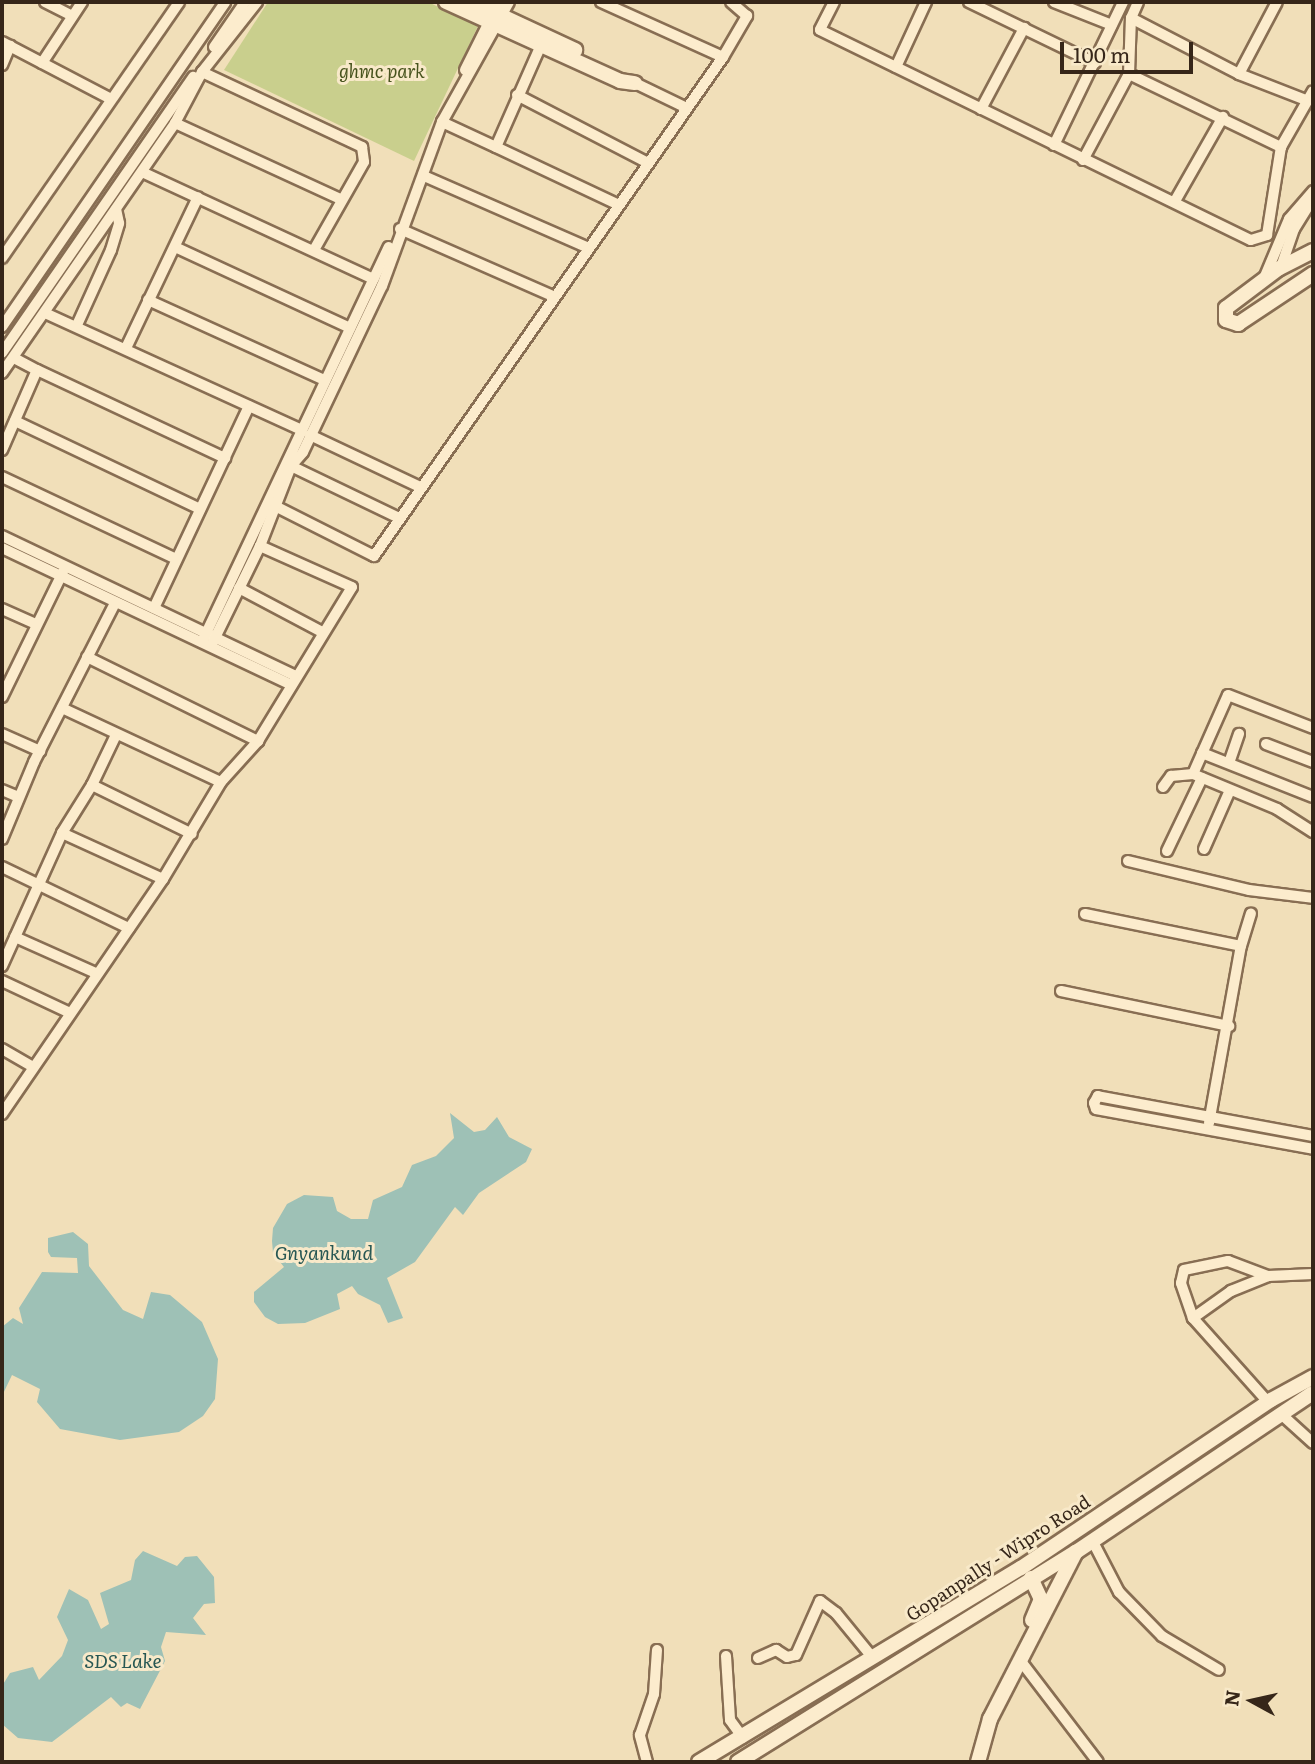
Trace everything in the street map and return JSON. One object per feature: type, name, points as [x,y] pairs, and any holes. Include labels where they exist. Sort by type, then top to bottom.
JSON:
[{"type":"main road","points":[[446,2],[497,16],[624,72],[635,83]]},
{"type":"main road","points":[[472,2],[541,45],[635,83]]},
{"type":"main road","points":[[1313,251],[1281,267],[1226,308],[1226,320],[1238,324],[1313,274]]},
{"type":"main road","name":"Gopanpally - Wipro Road","points":[[699,1762],[849,1675],[1051,1549],[1268,1402],[1313,1377]]},
{"type":"main road","name":"Gopanpally - Wipro Road","points":[[738,1762],[1076,1552],[1313,1393]]},
{"type":"main road","points":[[978,1762],[983,1737],[1076,1552]]},
{"type":"main road","points":[[971,1762],[984,1716],[1039,1608],[1040,1592],[1031,1578]]},
{"type":"main road","points":[[868,1662],[872,1681]]},
{"type":"main road","points":[[849,1675],[857,1689]]},
{"type":"street","points":[[45,2],[72,16]]},
{"type":"street","points":[[42,63],[82,2]]},
{"type":"street","points":[[2,258],[178,2]]},
{"type":"street","points":[[2,327],[225,2]]},
{"type":"street","points":[[2,353],[246,2]]},
{"type":"street","points":[[2,373],[175,123],[202,72],[257,2]]},
{"type":"street","points":[[209,639],[260,546],[324,380],[421,176],[426,144],[497,16],[509,2]]},
{"type":"street","points":[[601,2],[723,57]]},
{"type":"street","points":[[275,506],[374,555],[420,487],[509,368],[589,248],[723,57],[747,16],[731,2]]},
{"type":"street","points":[[834,2],[820,30],[1251,240],[1267,235],[1280,147],[1313,91]]},
{"type":"street","points":[[896,67],[926,2]]},
{"type":"street","points":[[969,2],[1095,63]]},
{"type":"street","points":[[1054,2],[1112,25]]},
{"type":"street","points":[[1054,145],[1123,2]]},
{"type":"street","points":[[1083,160],[1129,74],[1131,18],[1138,2]]},
{"type":"street","points":[[1239,74],[1277,2]]},
{"type":"street","points":[[305,432],[382,286],[400,229],[425,176],[442,122],[497,16]]},
{"type":"street","points":[[1131,18],[1239,74],[1306,100]]},
{"type":"street","points":[[981,109],[1024,28]]},
{"type":"street","points":[[2,65],[6,44],[111,99]]},
{"type":"street","points":[[496,147],[541,45]]},
{"type":"street","points":[[202,72],[362,147],[364,162],[340,199],[314,250]]},
{"type":"street","points":[[1129,74],[1223,117],[1280,147]]},
{"type":"street","points":[[635,83],[687,108]]},
{"type":"street","points":[[517,95],[648,163]]},
{"type":"street","points":[[1175,201],[1223,117]]},
{"type":"street","points":[[442,122],[619,205]]},
{"type":"street","points":[[175,123],[340,199]]},
{"type":"street","points":[[142,172],[374,279]]},
{"type":"street","points":[[425,176],[589,248]]},
{"type":"street","points":[[1262,282],[1289,219],[1313,191]]},
{"type":"street","points":[[126,348],[198,197]]},
{"type":"street","points":[[1281,267],[1294,229],[1313,198]]},
{"type":"street","points":[[77,325],[111,250],[119,223],[116,209]]},
{"type":"street","points":[[400,229],[555,298]]},
{"type":"street","points":[[175,247],[350,328]]},
{"type":"street","points":[[148,300],[324,380]]},
{"type":"street","points":[[45,313],[77,325],[420,487]]},
{"type":"street","points":[[14,358],[225,458]]},
{"type":"street","points":[[2,450],[37,370]]},
{"type":"street","points":[[154,608],[249,406]]},
{"type":"street","points":[[15,421],[200,509]]},
{"type":"street","points":[[209,639],[298,449]]},
{"type":"street","points":[[291,466],[399,518]]},
{"type":"street","points":[[2,477],[176,559]]},
{"type":"street","points":[[2,536],[154,608],[209,639],[293,680]]},
{"type":"street","points":[[2,1114],[31,1066],[163,879],[222,782],[258,741],[322,632],[352,587],[260,546]]},
{"type":"street","points":[[2,548],[112,601],[209,639]]},
{"type":"street","points":[[2,697],[6,675],[66,566]]},
{"type":"street","points":[[239,588],[322,632]]},
{"type":"street","points":[[2,824],[118,592]]},
{"type":"street","points":[[2,839],[38,751],[62,708],[112,601]]},
{"type":"street","points":[[2,609],[36,624]]},
{"type":"street","points":[[87,657],[258,741]]},
{"type":"street","points":[[1167,851],[1197,776],[1202,752],[1227,695],[1313,729]]},
{"type":"street","points":[[62,708],[222,782]]},
{"type":"street","points":[[2,734],[38,751]]},
{"type":"street","points":[[1228,763],[1239,734]]},
{"type":"street","points":[[2,966],[62,833],[92,785],[116,735]]},
{"type":"street","points":[[1266,744],[1313,762]]},
{"type":"street","points":[[1202,752],[1313,797]]},
{"type":"street","points":[[1163,787],[1171,776],[1197,776],[1277,808],[1313,832]]},
{"type":"street","points":[[92,785],[192,834]]},
{"type":"street","points":[[2,790],[16,796]]},
{"type":"street","points":[[1204,849],[1230,790]]},
{"type":"street","points":[[62,833],[163,879]]},
{"type":"street","points":[[1128,861],[1249,890],[1313,898]]},
{"type":"street","points":[[2,867],[129,928]]},
{"type":"street","points":[[1085,914],[1241,946]]},
{"type":"street","points":[[1208,1129],[1229,1026],[1241,946],[1251,914]]},
{"type":"street","points":[[15,937],[96,973]]},
{"type":"street","points":[[2,981],[68,1013]]},
{"type":"street","points":[[1061,991],[1229,1026]]},
{"type":"street","points":[[2,1049],[31,1066]]},
{"type":"street","points":[[1313,1136],[1098,1096],[1094,1103],[1096,1109],[1313,1149]]},
{"type":"street","points":[[1268,1276],[1228,1261],[1185,1270],[1181,1283],[1193,1318],[1268,1402]]},
{"type":"street","points":[[1193,1318],[1231,1291],[1268,1276],[1313,1274]]},
{"type":"street","points":[[1281,1415],[1313,1443]]},
{"type":"street","points":[[1093,1540],[1119,1592],[1162,1636],[1219,1670]]},
{"type":"street","points":[[758,1658],[772,1650],[796,1656],[820,1601],[836,1613],[868,1662]]},
{"type":"street","points":[[646,1762],[640,1735],[654,1694],[657,1650]]},
{"type":"street","points":[[726,1656],[730,1720],[743,1738]]},
{"type":"street","points":[[1020,1660],[1098,1762]]},
{"type":"green space","name":"ghmc park","points":[[268,2],[428,2],[478,26],[414,161],[224,70]]},
{"type":"water","name":"Gnyankund","points":[[450,1113],[474,1132],[485,1130],[497,1117],[509,1137],[532,1149],[526,1162],[479,1193],[463,1215],[455,1207],[415,1262],[387,1278],[403,1318],[388,1323],[380,1305],[358,1294],[352,1286],[337,1294],[340,1309],[305,1323],[278,1324],[265,1317],[254,1302],[254,1292],[284,1267],[273,1253],[272,1241],[273,1228],[287,1204],[304,1195],[333,1197],[337,1211],[351,1219],[368,1219],[373,1200],[402,1187],[412,1165],[436,1156],[454,1138]]},
{"type":"water","points":[[73,1232],[88,1244],[89,1266],[123,1310],[143,1319],[151,1292],[170,1295],[202,1322],[218,1359],[215,1399],[203,1416],[179,1432],[120,1440],[60,1429],[37,1402],[40,1389],[12,1375],[2,1396],[2,1327],[13,1318],[23,1324],[19,1308],[42,1272],[78,1273],[77,1258],[51,1257],[48,1252],[48,1238]]},
{"type":"water","name":"SDS Lake","points":[[143,1551],[177,1566],[185,1557],[197,1556],[214,1577],[215,1603],[204,1604],[193,1618],[206,1635],[166,1632],[161,1647],[165,1661],[140,1709],[127,1703],[121,1707],[111,1697],[52,1742],[18,1738],[2,1724],[2,1686],[10,1673],[33,1667],[39,1680],[62,1656],[68,1640],[57,1617],[69,1589],[88,1600],[101,1629],[109,1624],[100,1593],[131,1580],[135,1560]]}]
